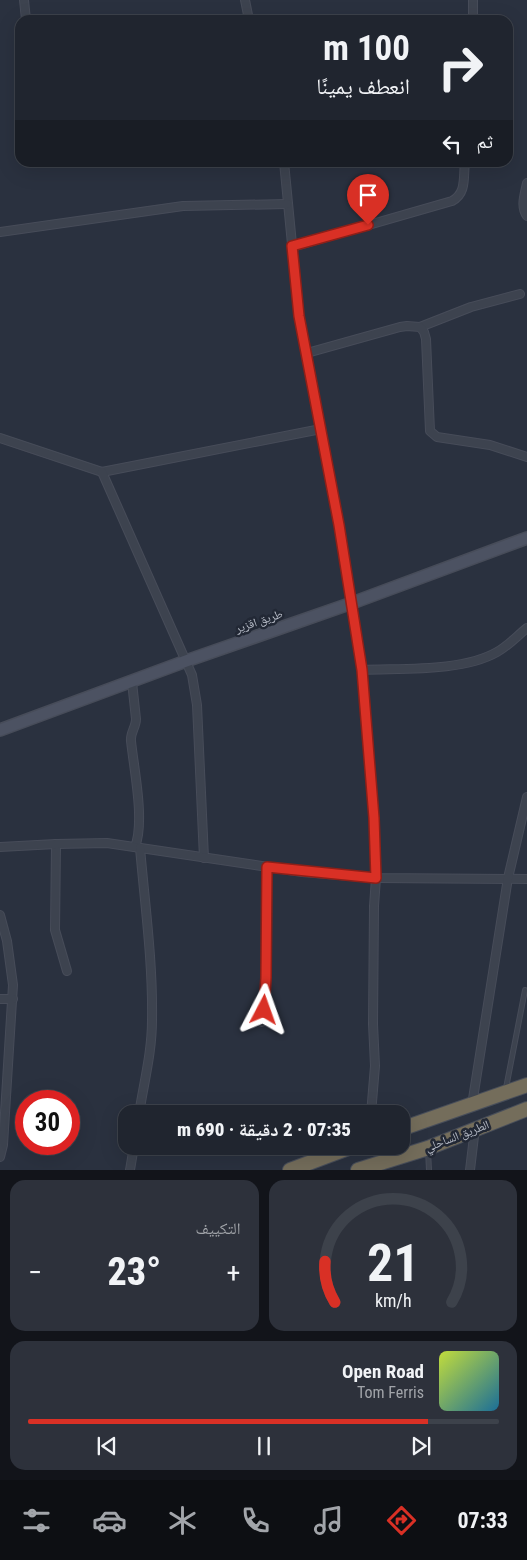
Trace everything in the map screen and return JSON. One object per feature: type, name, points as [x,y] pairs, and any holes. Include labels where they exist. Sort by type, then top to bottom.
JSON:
[{"type":"highway","name":"الطريق الساحلي","points":[[410,1126],[527,1085]]},
{"type":"highway","name":"الطريق الساحلي","points":[[359,1170],[428,1148],[527,1109]]},
{"type":"highway","points":[[290,1170],[330,1155]]},
{"type":"street","points":[[24,0],[26,15]]},
{"type":"street","points":[[246,0],[248,15]]},
{"type":"street","points":[[473,0],[473,15]]},
{"type":"street","points":[[284,167],[299,316],[352,603],[362,670],[374,818],[376,878],[372,1024],[375,1066],[372,1105]]},
{"type":"street","points":[[292,246],[459,198],[462,192],[464,167]]},
{"type":"street","points":[[527,183],[523,202],[527,216]]},
{"type":"street","points":[[0,232],[183,206],[287,204]]},
{"type":"street","points":[[307,353],[400,327],[420,327],[471,307],[520,294]]},
{"type":"street","points":[[420,327],[424,332],[426,340],[430,432],[437,437],[490,445],[527,457]]},
{"type":"street","points":[[0,438],[102,472],[321,429]]},
{"type":"street","points":[[102,472],[192,675],[196,696],[204,858]]},
{"type":"street","name":"طريق اقزير","points":[[0,730],[527,538]]},
{"type":"street","points":[[362,670],[470,663],[499,651],[527,628]]},
{"type":"street","points":[[132,682],[136,724],[130,741],[139,818],[138,848],[152,984],[150,1061],[141,1105]]},
{"type":"street","points":[[472,1104],[508,878],[527,797]]},
{"type":"street","points":[[0,847],[107,843],[267,867],[376,878],[527,879]]},
{"type":"street","points":[[56,844],[56,930],[67,971]]},
{"type":"street","points":[[262,1022],[266,978],[267,867]]},
{"type":"street","points":[[0,915],[7,940],[13,999],[0,1156]]},
{"type":"street","points":[[0,999],[13,999]]},
{"type":"street","points":[[470,1170],[475,1128]]},
{"type":"street","points":[[130,1170],[132,1155]]},
{"type":"lane","points":[[505,1092],[525,990]]},
{"type":"lane","points":[[428,1148],[429,1170]]},
{"type":"route","points":[[264,1010],[267,867],[376,878],[374,818],[362,670],[339,525],[299,316],[292,246],[368,225]]}]
